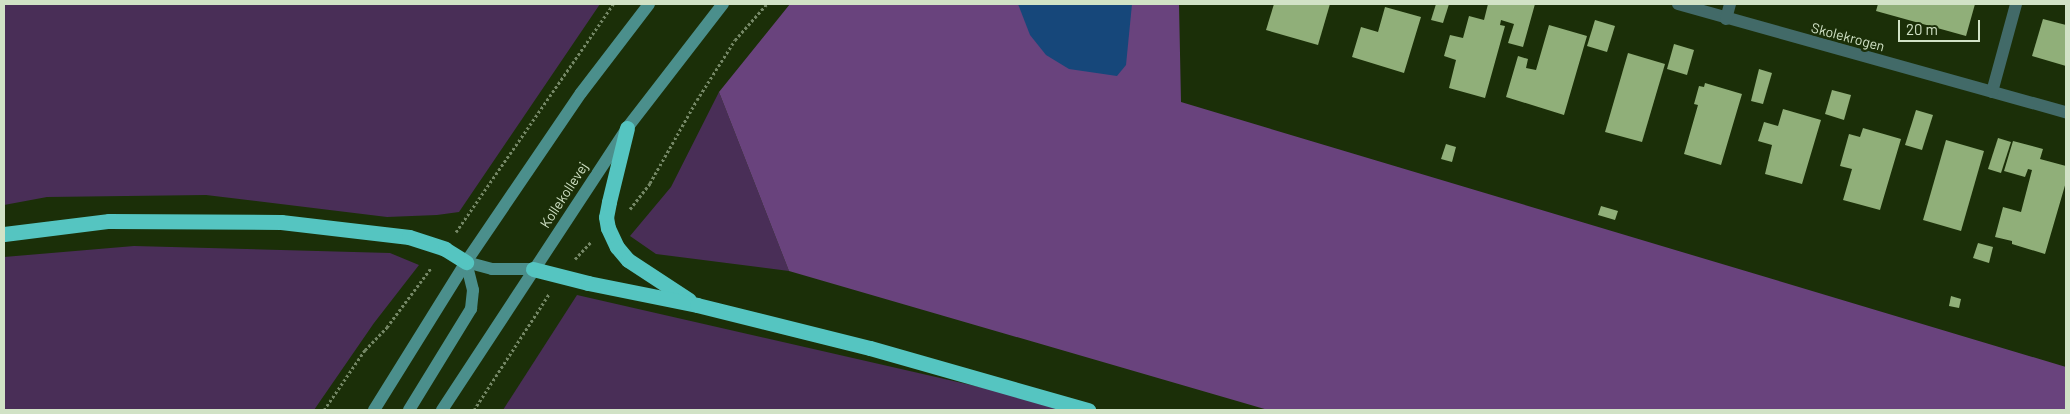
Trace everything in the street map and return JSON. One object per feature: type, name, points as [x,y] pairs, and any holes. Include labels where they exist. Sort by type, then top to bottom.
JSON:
[{"type":"highway","points":[[627,128],[606,217],[608,228],[617,247],[628,260],[697,305]]},
{"type":"highway","points":[[4,234],[109,221],[281,222],[409,237],[445,249],[466,262]]},
{"type":"highway","points":[[533,269],[697,305],[870,348],[1088,410]]},
{"type":"street","points":[[374,410],[466,262],[581,93],[649,4]]},
{"type":"street","name":"Kollekollevej","points":[[442,410],[627,128],[723,4]]},
{"type":"street","name":"Skolekrogen","points":[[1678,4],[1726,19],[2066,112]]},
{"type":"street","points":[[1726,19],[1730,4]]},
{"type":"street","points":[[1992,92],[2016,4]]},
{"type":"street","points":[[466,262],[492,269],[533,269]]},
{"type":"street","points":[[409,410],[470,309],[473,290],[466,262]]},
{"type":"path","points":[[445,249],[613,4]]},
{"type":"path","points":[[474,410],[561,276],[583,249],[632,207],[650,183],[735,40],[766,4]]},
{"type":"path","points":[[324,410],[365,350],[387,327],[426,275]]},
{"type":"shaded area","points":[[4,4],[600,4],[459,212],[387,217],[206,195],[47,197],[4,205]]},
{"type":"shaded area","points":[[790,4],[1179,4],[1181,102],[2066,367],[2066,410],[1268,410],[789,271],[719,92]]},
{"type":"shaded area","points":[[719,92],[789,271],[656,254],[630,236],[671,187]]},
{"type":"shaded area","points":[[134,246],[390,253],[419,265],[374,323],[314,410],[4,410],[4,257]]},
{"type":"shaded area","points":[[577,295],[1080,410],[503,410]]},
{"type":"water","points":[[1018,4],[1132,4],[1126,65],[1117,76],[1069,69],[1046,55],[1030,35]]},
{"type":"building","points":[[1274,4],[1330,4],[1318,45],[1266,30]]},
{"type":"building","points":[[1436,4],[1449,4],[1443,23],[1431,20]]},
{"type":"building","points":[[1488,4],[1535,4],[1523,47],[1508,43],[1514,24],[1501,20],[1500,25],[1505,26],[1485,98],[1449,88],[1456,60],[1444,56],[1450,35],[1463,38],[1469,16],[1484,20]]},
{"type":"building","points":[[1878,4],[1975,4],[1966,36],[1876,11]]},
{"type":"building","points":[[1385,7],[1421,17],[1404,73],[1352,57],[1361,27],[1378,32]]},
{"type":"building","points":[[2043,19],[2066,25],[2066,66],[2032,56]]},
{"type":"building","points":[[1595,20],[1615,26],[1607,52],[1587,46]]},
{"type":"building","points":[[1549,25],[1587,36],[1564,115],[1506,97],[1518,56],[1528,59],[1526,68],[1536,70]]},
{"type":"building","points":[[1674,44],[1694,50],[1687,75],[1667,69]]},
{"type":"building","points":[[1628,53],[1665,64],[1642,142],[1605,132]]},
{"type":"building","points":[[1759,69],[1772,73],[1763,104],[1751,101]]},
{"type":"building","points":[[1705,83],[1742,94],[1721,165],[1684,154],[1698,105],[1694,104],[1699,86],[1704,87]]},
{"type":"building","points":[[1832,90],[1851,95],[1844,120],[1825,114]]},
{"type":"building","points":[[1783,109],[1821,120],[1802,184],[1765,174],[1772,145],[1758,141],[1764,122],[1778,126]]},
{"type":"building","points":[[1916,110],[1933,115],[1922,150],[1905,145]]},
{"type":"building","points":[[1863,128],[1901,139],[1880,210],[1843,200],[1852,169],[1840,166],[1849,134],[1860,137]]},
{"type":"building","points":[[1998,138],[2011,142],[2001,173],[1988,169]]},
{"type":"building","points":[[1946,140],[1984,151],[1961,231],[1923,220]]},
{"type":"building","points":[[2013,141],[2043,149],[2040,159],[2066,166],[2066,182],[2045,254],[2012,244],[2012,241],[1995,237],[2003,207],[2021,212],[2032,170],[2028,169],[2025,177],[2004,171]]},
{"type":"building","points":[[1446,144],[1456,147],[1452,162],[1441,159]]},
{"type":"building","points":[[1601,206],[1618,211],[1615,220],[1598,215]]},
{"type":"building","points":[[1978,243],[1993,247],[1989,263],[1973,258]]},
{"type":"building","points":[[1951,296],[1961,299],[1959,308],[1949,306]]}]
